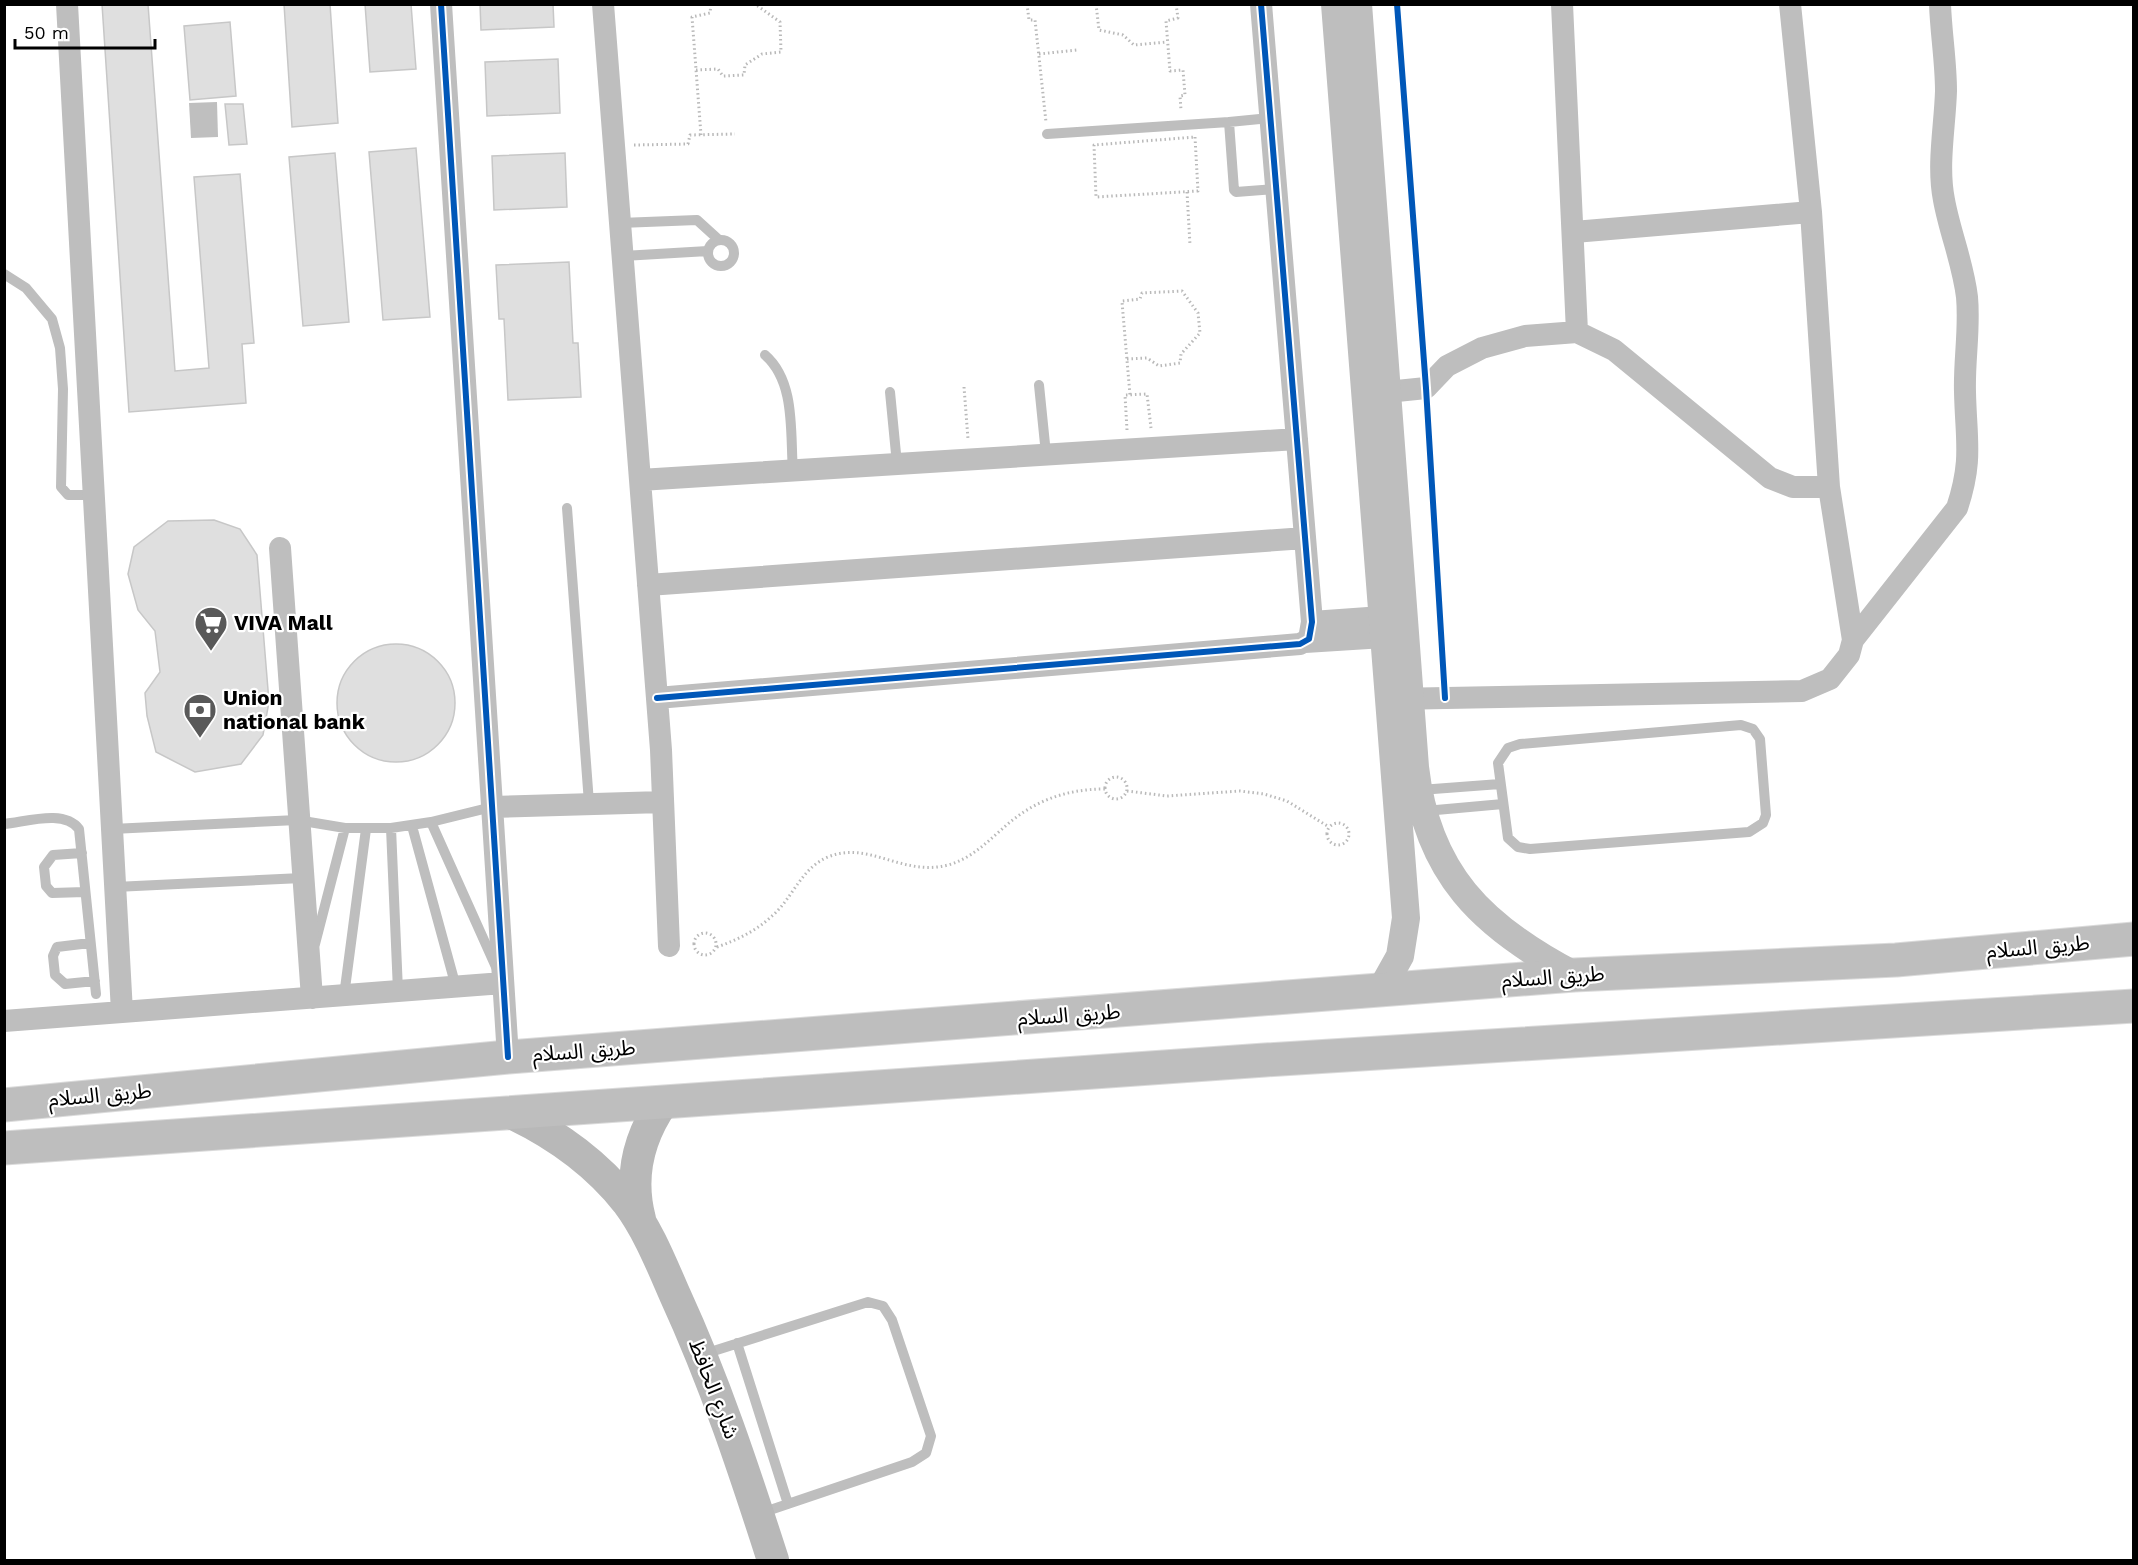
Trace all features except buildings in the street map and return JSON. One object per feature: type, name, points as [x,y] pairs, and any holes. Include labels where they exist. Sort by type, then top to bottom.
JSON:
[{"type":"main road","name":"طريق السلام","points":[[4,1104],[508,1057],[1574,975],[1896,960],[2133,939]]},
{"type":"main road","points":[[4,1148],[1265,1060],[2133,1006]]},
{"type":"main road","name":"شارع الحافظ","points":[[641,1223],[635,1188],[638,1153],[648,1126],[663,1102]]},
{"type":"main road","name":"شارع الحافظ","points":[[513,1114],[551,1134],[579,1154],[613,1186],[641,1223],[702,1355],[728,1422],[772,1560]]},
{"type":"street","points":[[68,4],[122,1012]]},
{"type":"street","points":[[441,4],[508,1057]]},
{"type":"street","points":[[603,4],[657,698],[669,946]]},
{"type":"street","points":[[1261,4],[1305,538],[1309,632]]},
{"type":"street","points":[[1335,4],[1383,627],[1420,801],[1434,846],[1446,868],[1489,920],[1530,951],[1574,975]]},
{"type":"street","points":[[1358,4],[1387,392],[1404,875],[1404,938],[1396,965],[1381,990]]},
{"type":"street","points":[[1562,4],[1577,332]]},
{"type":"street","points":[[1790,4],[1811,212],[1829,487],[1853,640]]},
{"type":"street","points":[[1399,699],[1802,691],[1830,679],[1849,655],[1853,640],[1957,508],[1965,484],[1970,456],[1965,390],[1970,333],[1967,296],[1960,254],[1944,200],[1941,175],[1946,87],[1940,4]]},
{"type":"street","points":[[1574,232],[1811,212]]},
{"type":"street","points":[[1387,392],[1426,388],[1447,366],[1482,348],[1525,336],[1577,332],[1614,350],[1770,478],[1793,487],[1829,487]]},
{"type":"street","points":[[640,480],[1297,439]]},
{"type":"street","points":[[648,585],[1305,538]]},
{"type":"street","points":[[280,548],[297,820],[312,998]]},
{"type":"street","points":[[657,698],[1309,632],[1383,627]]},
{"type":"street","points":[[492,807],[589,802],[663,802]]},
{"type":"street","points":[[1404,875],[1410,879],[1426,881],[1434,879],[1446,868]]},
{"type":"street","points":[[4,1021],[503,983]]},
{"type":"lane","points":[[1047,134],[1270,118]]},
{"type":"lane","points":[[1229,122],[1234,192],[1276,189]]},
{"type":"lane","points":[[620,223],[697,220],[719,240],[732,247],[733,256],[728,264],[714,264],[708,251]]},
{"type":"lane","points":[[708,251],[712,243],[719,240]]},
{"type":"lane","points":[[622,256],[708,251]]},
{"type":"lane","points":[[4,274],[26,288],[52,319],[60,348],[63,389],[61,487],[68,495],[93,495]]},
{"type":"lane","points":[[765,355],[779,370],[786,389],[793,471]]},
{"type":"lane","points":[[1040,385],[1046,454]]},
{"type":"lane","points":[[890,392],[897,464]]},
{"type":"lane","points":[[567,508],[589,802]]},
{"type":"lane","points":[[1741,725],[1753,729],[1760,739],[1766,815],[1763,823],[1749,832],[1530,849],[1518,847],[1508,838],[1503,804],[1500,757],[1514,745],[1741,725]]},
{"type":"lane","points":[[1420,801],[1500,784]]},
{"type":"lane","points":[[1420,801],[1503,804]]},
{"type":"lane","points":[[112,829],[297,820],[345,828],[391,828],[412,826],[492,807]]},
{"type":"lane","points":[[4,824],[59,818],[70,820],[78,829],[96,994]]},
{"type":"lane","points":[[431,822],[503,983]]},
{"type":"lane","points":[[412,826],[456,987]]},
{"type":"lane","points":[[309,968],[345,828]]},
{"type":"lane","points":[[391,828],[398,991]]},
{"type":"lane","points":[[344,996],[366,829]]},
{"type":"lane","points":[[82,853],[53,855],[44,867],[46,886],[52,893],[61,895],[86,892]]},
{"type":"lane","points":[[115,887],[302,878]]},
{"type":"lane","points":[[90,943],[57,947],[53,956],[55,975],[65,984],[95,981]]},
{"type":"lane","points":[[702,1355],[860,1304],[876,1303],[883,1306],[892,1320],[928,1428],[930,1445],[920,1458],[758,1514]]},
{"type":"lane","points":[[737,1343],[788,1503]]},
{"type":"path","points":[[701,135],[692,17],[710,13],[711,4]]},
{"type":"path","points":[[696,70],[718,69],[723,76],[744,75],[745,65],[761,55],[781,52],[780,22],[755,4]]},
{"type":"path","points":[[767,4],[768,13]]},
{"type":"path","points":[[1027,4],[1029,20],[1035,20],[1047,134]]},
{"type":"path","points":[[1096,4],[1099,30],[1124,36],[1134,45],[1167,42]]},
{"type":"path","points":[[1176,4],[1178,18],[1166,21],[1167,42],[1170,71],[1183,70],[1185,95],[1180,96],[1183,138]]},
{"type":"path","points":[[1039,54],[1077,50]]},
{"type":"path","points":[[614,146],[688,144],[689,136],[735,135]]},
{"type":"path","points":[[1196,139],[1199,190],[1187,192],[1098,198],[1094,145],[1196,139]]},
{"type":"path","points":[[1187,192],[1190,245]]},
{"type":"path","points":[[1127,359],[1147,358],[1159,366],[1180,363],[1181,354],[1200,333],[1198,312],[1182,291],[1142,293],[1140,299],[1122,302],[1130,395]]},
{"type":"path","points":[[964,387],[970,459]]},
{"type":"path","points":[[1129,449],[1124,397],[1147,394],[1153,448]]},
{"type":"path","points":[[1114,777],[1121,778],[1127,784],[1127,791],[1118,800],[1111,799],[1105,789],[1107,780],[1114,777]]},
{"type":"path","points":[[717,947],[715,938],[709,933],[701,933],[694,945],[701,955],[708,955],[717,947],[756,929],[773,916],[811,867],[827,857],[846,852],[865,853],[904,866],[927,868],[949,865],[970,856],[1014,819],[1047,799],[1076,791],[1105,789]]},
{"type":"path","points":[[1127,791],[1167,796],[1240,791],[1264,794],[1287,801],[1329,827]]},
{"type":"path","points":[[1336,823],[1344,824],[1348,830],[1348,838],[1344,844],[1336,845],[1329,842],[1326,834],[1329,827],[1336,823]]},
{"type":"shaded area","points":[[217,102],[218,137],[191,138],[189,103]]},
{"type":"cycle path","points":[[441,4],[508,1057]]},
{"type":"cycle path","points":[[657,698],[1300,644],[1309,639],[1312,622],[1261,4]]},
{"type":"cycle path","points":[[1397,4],[1426,388],[1445,698]]},
{"type":"place","name":"VIVA Mall","points":[[211,652]]},
{"type":"place","name":"Union national bank","points":[[200,739]]}]
